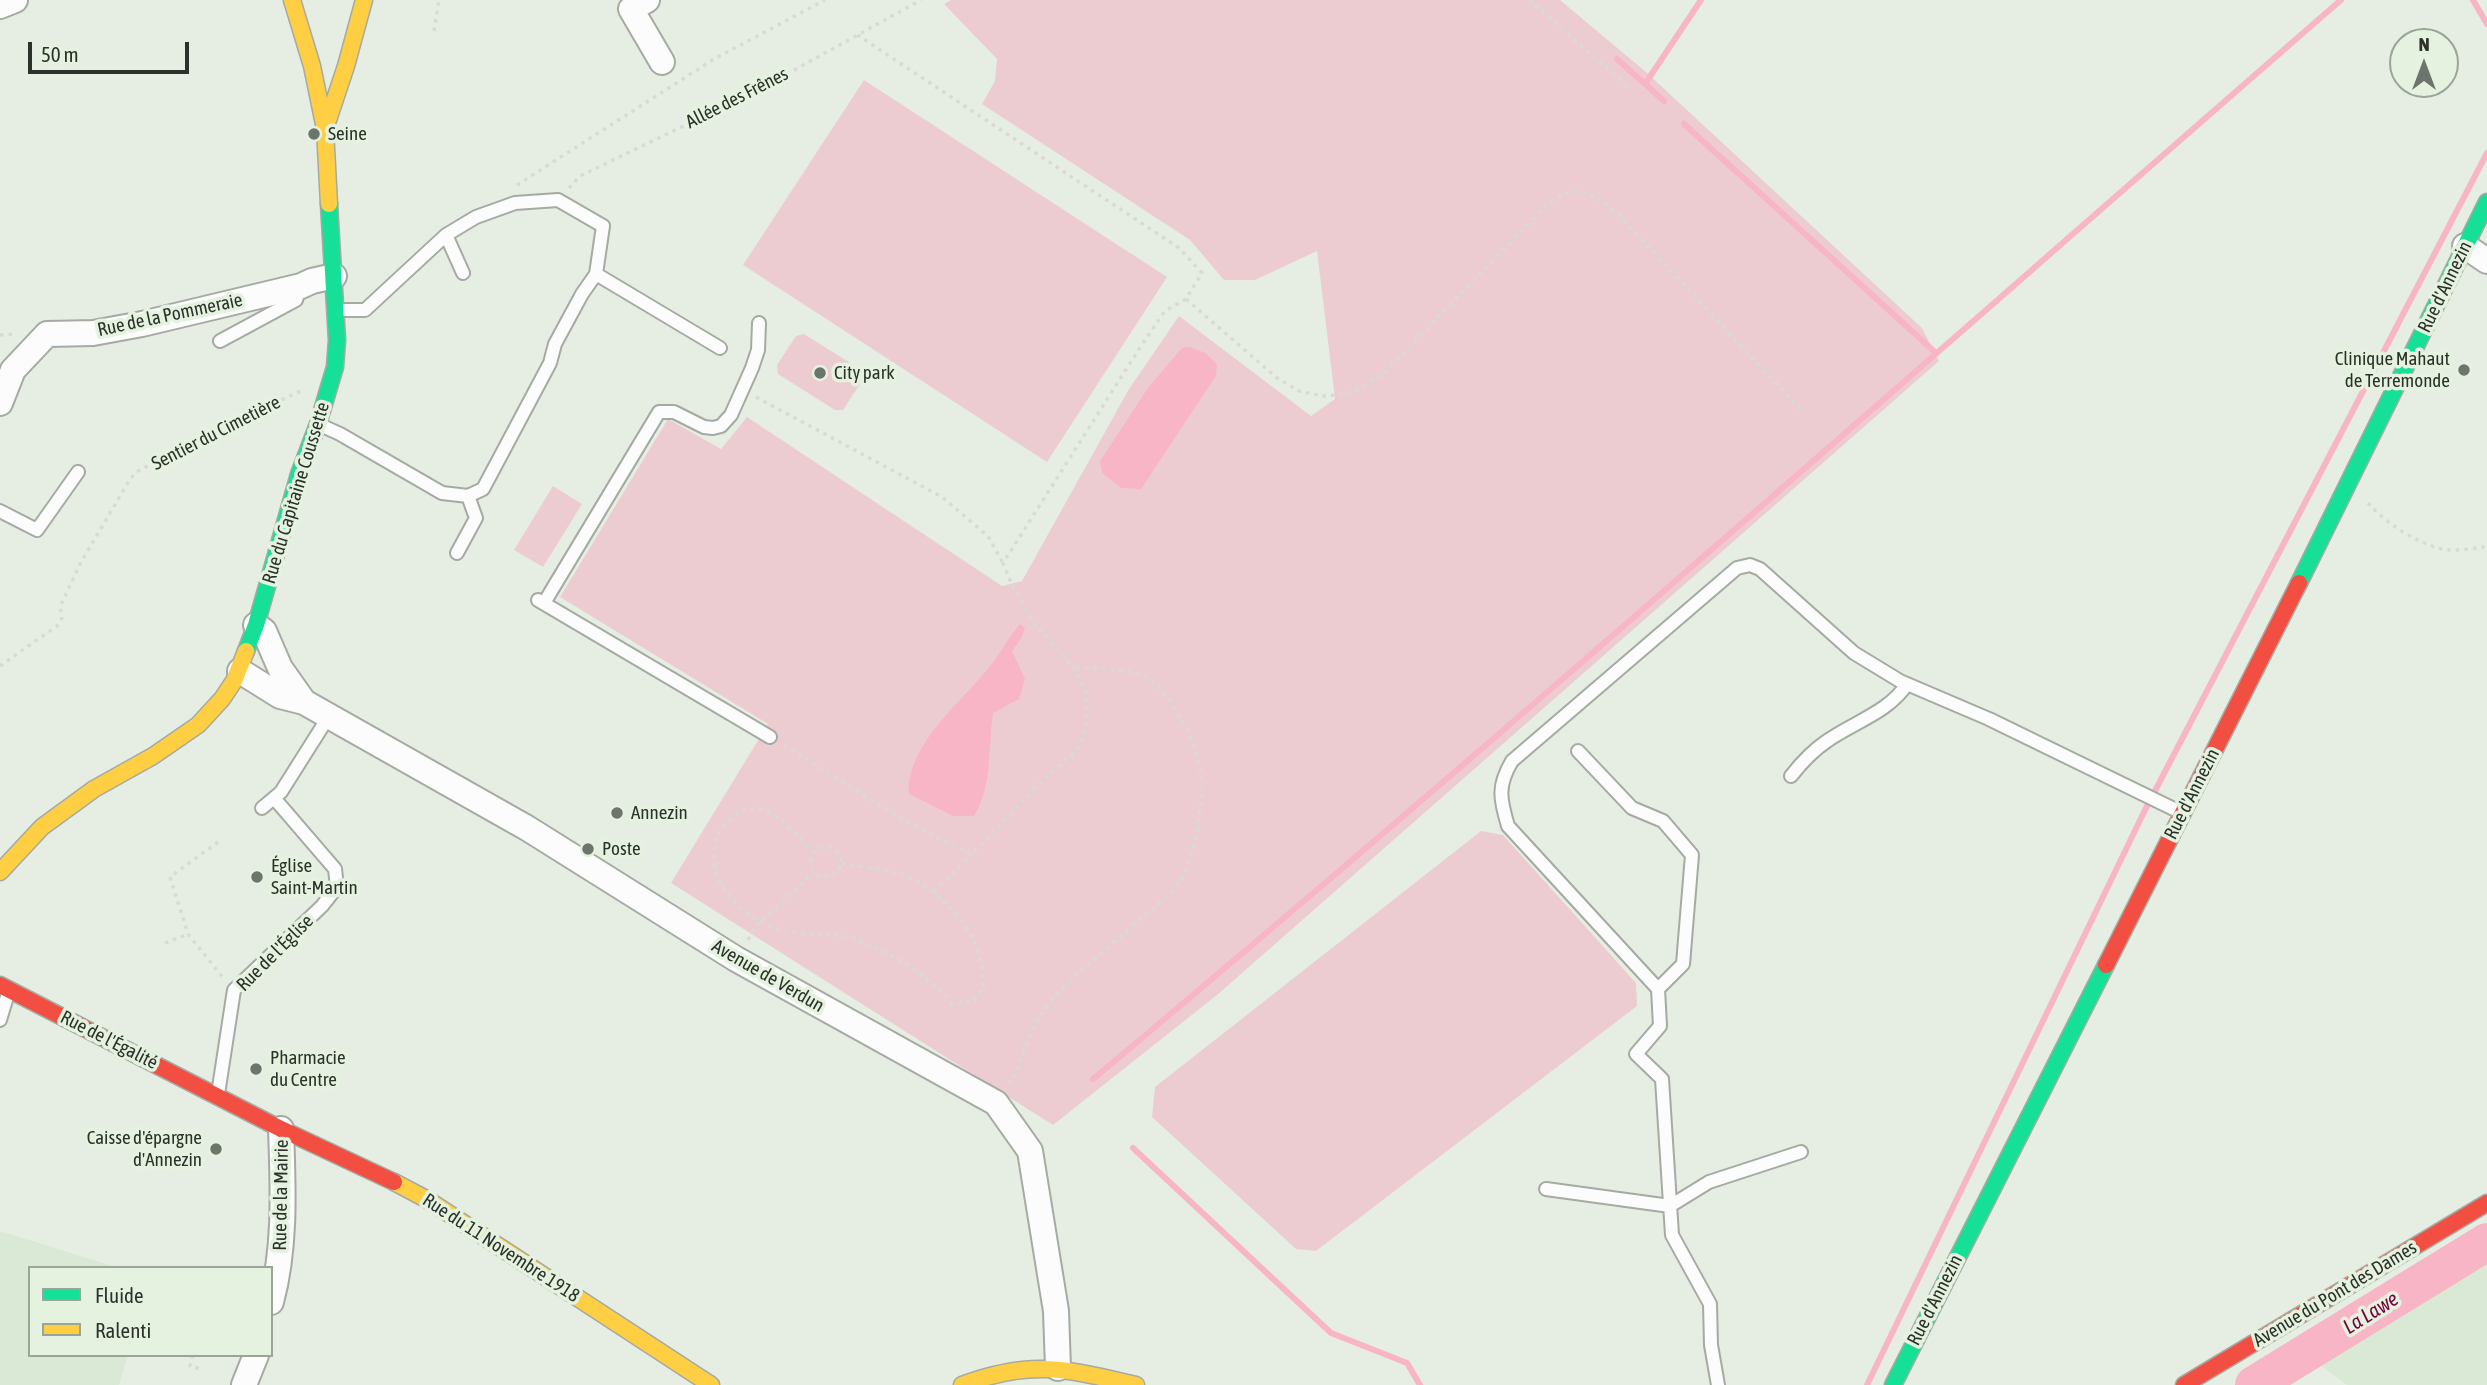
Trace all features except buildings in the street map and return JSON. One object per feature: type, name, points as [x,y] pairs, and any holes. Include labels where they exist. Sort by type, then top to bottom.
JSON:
[{"type":"street","points":[[0,6],[15,0]]},
{"type":"street","name":"Rue du Capitaine Coussette","points":[[0,872],[42,827],[94,789],[198,725],[222,699],[243,662],[256,625],[299,474],[335,367],[336,310],[324,129],[312,66],[292,0]]},
{"type":"street","points":[[324,129],[364,0]]},
{"type":"street","points":[[647,0],[631,9],[662,62]]},
{"type":"street","name":"Rue d'Annezin","points":[[1893,1385],[2487,202]]},
{"type":"street","points":[[2465,246],[2487,261]]},
{"type":"street","name":"Rue de la Pommeraie","points":[[0,403],[13,370],[47,334],[93,332],[142,324],[334,276]]},
{"type":"street","name":"Avenue de Verdun","points":[[256,625],[264,631],[280,668],[304,702]]},
{"type":"street","name":"Avenue de Verdun","points":[[243,662],[264,658],[280,668]]},
{"type":"street","name":"Avenue de Verdun","points":[[243,662],[280,696],[304,702],[527,828],[736,959],[996,1103],[1030,1151],[1056,1311],[1058,1368]]},
{"type":"street","name":"Rue de l'Égalité","points":[[5,987],[281,1129]]},
{"type":"street","name":"Rue de la Mairie","points":[[273,1295],[279,1273],[284,1199],[281,1129]]},
{"type":"street","name":"Rue du 11 Novembre 1918","points":[[281,1129],[429,1200],[711,1385]]},
{"type":"street","name":"Avenue du Pont des Dames","points":[[2184,1385],[2487,1203]]},
{"type":"street","points":[[244,1385],[255,1357]]},
{"type":"street","points":[[962,1385],[1000,1371],[1027,1366],[1058,1368],[1136,1385]]},
{"type":"lane","points":[[318,424],[442,493],[468,496],[483,489],[550,363],[555,344],[596,274],[603,226],[558,200],[515,203],[476,216],[446,235],[365,310],[336,310]]},
{"type":"lane","points":[[446,235],[463,272]]},
{"type":"lane","points":[[596,274],[720,348]]},
{"type":"lane","points":[[220,341],[296,300],[301,286]]},
{"type":"lane","points":[[759,323],[758,350],[731,415],[721,426],[713,428],[704,427],[674,412],[659,412],[541,601],[770,737]]},
{"type":"lane","points":[[0,511],[37,530],[78,472]]},
{"type":"lane","points":[[457,554],[476,519],[468,496]]},
{"type":"lane","points":[[1718,1385],[1711,1345],[1710,1304],[1672,1235],[1662,1079],[1636,1054],[1660,1026],[1658,989],[1508,826],[1500,799],[1503,775],[1512,761],[1721,581],[1737,568],[1750,565],[1760,569],[1854,653],[1907,684],[1989,719],[2182,813]]},
{"type":"lane","points":[[1791,775],[1804,759],[1827,741],[1885,707],[1899,696],[1907,684]]},
{"type":"lane","points":[[262,808],[281,792],[329,716]]},
{"type":"lane","points":[[1578,751],[1632,808],[1663,821],[1692,855],[1683,964],[1658,989]]},
{"type":"lane","name":"Rue de l'Église","points":[[218,1095],[234,990],[322,906],[337,887],[335,869],[274,798]]},
{"type":"lane","points":[[0,1020],[5,987]]},
{"type":"lane","points":[[1546,1189],[1670,1206],[1709,1182],[1801,1152]]},
{"type":"path","points":[[434,31],[439,0]]},
{"type":"path","points":[[515,186],[715,60],[825,0]]},
{"type":"path","name":"Allée des Frênes","points":[[558,200],[580,176],[758,90],[920,0]]},
{"type":"path","points":[[1529,0],[1628,87]]},
{"type":"path","points":[[856,34],[1180,248],[1202,273],[1186,299],[1165,312],[1141,346],[1003,563]]},
{"type":"path","points":[[1186,299],[1277,378],[1299,391],[1323,396],[1346,394],[1365,386],[1385,372],[1550,202],[1562,193],[1586,193],[1619,215],[1803,412]]},
{"type":"path","name":"Sentier du Cimetière","points":[[0,666],[57,626],[62,618],[60,607],[81,562],[136,472],[232,422],[311,386],[330,382]]},
{"type":"path","points":[[742,390],[942,498],[988,536],[1034,624],[1072,667],[1087,693],[1087,729],[1076,751],[1048,775],[934,892]]},
{"type":"path","points":[[2348,482],[2378,514],[2410,535],[2439,548],[2483,547],[2487,550]]},
{"type":"path","points":[[996,1103],[1019,1068],[1027,1040],[1042,1013],[1079,972],[1177,885],[1191,862],[1199,829],[1200,778],[1197,752],[1171,703],[1149,679],[1135,673],[1072,667]]},
{"type":"path","points":[[770,737],[911,824],[972,854]]},
{"type":"path","points":[[813,854],[766,810],[753,807],[741,809],[722,827],[715,838],[713,860],[718,882],[730,897],[761,922],[789,932],[848,937],[879,949],[942,991],[952,1004],[974,1002],[984,986],[982,963],[973,939],[934,892],[926,885],[900,874],[842,863]]},
{"type":"path","points":[[218,842],[170,877],[188,934],[234,990]]},
{"type":"path","points":[[826,847],[833,848],[842,863],[840,870],[834,876],[826,878],[814,872],[811,864],[813,854],[826,847]]},
{"type":"path","points":[[736,959],[761,922],[814,872]]},
{"type":"path","points":[[164,943],[188,934]]},
{"type":"path","points":[[192,1357],[190,1366],[201,1369]]},
{"type":"shaded area","points":[[951,0],[1560,0],[1646,72],[1922,328],[1939,361],[1217,995],[1053,1125],[671,883],[768,724],[560,597],[668,419],[721,449],[747,417],[1002,586],[1022,581],[1129,389],[1179,316],[1311,416],[1335,399],[1317,251],[1255,280],[1224,280],[1190,240],[982,104],[995,81],[997,59],[944,4]]},
{"type":"shaded area","points":[[864,80],[1167,277],[1047,462],[743,265]]},
{"type":"shaded area","name":"City park","points":[[804,334],[863,371],[864,378],[843,410],[835,410],[778,374],[777,365],[796,336]]},
{"type":"shaded area","points":[[1190,347],[1205,353],[1217,364],[1216,376],[1141,489],[1121,488],[1102,473],[1100,461],[1148,388],[1182,348]]},
{"type":"shaded area","points":[[553,486],[582,504],[543,567],[514,550]]},
{"type":"shaded area","points":[[1020,624],[1025,628],[1012,651],[1025,679],[1019,699],[993,713],[987,779],[974,816],[953,816],[909,794],[917,758],[939,724],[992,664]]},
{"type":"shaded area","points":[[1481,831],[1503,835],[1636,983],[1637,1006],[1316,1251],[1296,1249],[1152,1117],[1155,1087]]},
{"type":"shaded area","points":[[0,1231],[113,1266],[28,1266],[28,1357],[127,1357],[119,1385],[0,1385]]},
{"type":"shaded area","points":[[2487,1259],[2487,1385],[2347,1385],[2317,1363]]},
{"type":"waterway","points":[[1645,84],[1701,0]]},
{"type":"waterway","points":[[1093,1079],[1564,678],[2341,0]]},
{"type":"waterway","points":[[2473,0],[2487,24]]},
{"type":"waterway","points":[[1617,59],[1664,101]]},
{"type":"waterway","points":[[1684,124],[1936,353]]},
{"type":"waterway","points":[[1867,1385],[2144,812],[2487,153]]},
{"type":"waterway","points":[[1133,1148],[1331,1333],[1407,1363],[1420,1385]]},
{"type":"waterway","name":"La Lawe","points":[[2254,1385],[2487,1242]]},
{"type":"traffic: fast","points":[[2299,583],[2487,202]]},
{"type":"traffic: fast","points":[[246,651],[256,625],[299,474],[335,367],[337,340],[329,204]]},
{"type":"traffic: fast","points":[[1893,1385],[2106,965]]},
{"type":"traffic: slow","points":[[292,0],[312,66],[325,129],[329,204]]},
{"type":"traffic: slow","points":[[325,129],[364,0]]},
{"type":"traffic: slow","points":[[0,872],[42,827],[94,789],[153,756],[198,725],[222,699],[234,681],[246,651]]},
{"type":"traffic: slow","points":[[394,1182],[428,1200],[711,1385]]},
{"type":"traffic: slow","points":[[962,1385],[1029,1369],[1069,1371],[1136,1385]]},
{"type":"traffic: jam","points":[[2106,965],[2299,583]]},
{"type":"traffic: jam","points":[[0,985],[281,1129],[394,1182]]},
{"type":"traffic: jam","points":[[2184,1385],[2487,1203]]},
{"type":"place","name":"Seine","points":[[314,134]]},
{"type":"place","name":"Clinique Mahaut de Terremonde","points":[[2464,370]]},
{"type":"place","name":"City park","points":[[820,373]]},
{"type":"place","name":"Annezin","points":[[617,813]]},
{"type":"place","name":"Poste","points":[[588,849]]},
{"type":"place","name":"Église Saint-Martin","points":[[257,877]]},
{"type":"place","name":"Pharmacie du Centre","points":[[256,1069]]},
{"type":"place","name":"Caisse d'épargne d'Annezin","points":[[216,1149]]}]
